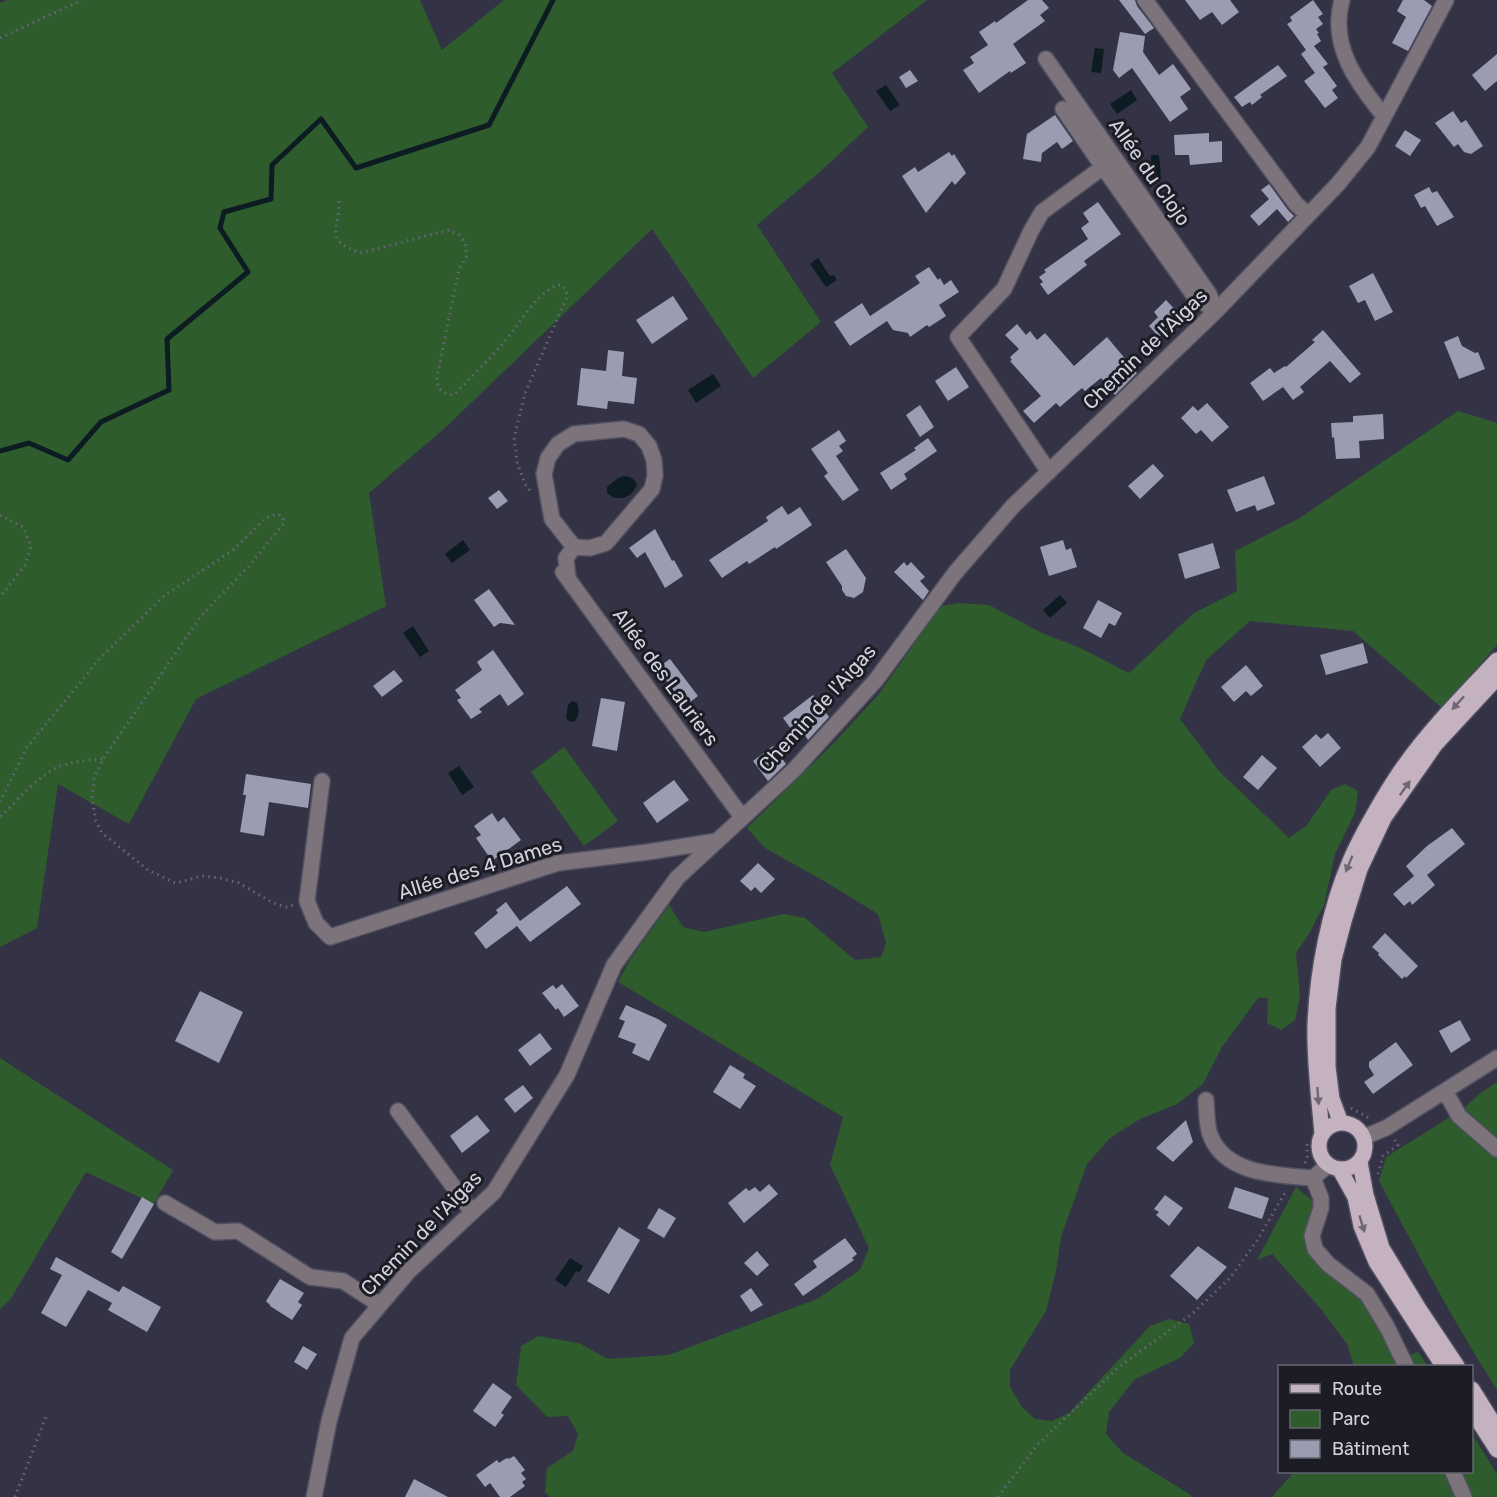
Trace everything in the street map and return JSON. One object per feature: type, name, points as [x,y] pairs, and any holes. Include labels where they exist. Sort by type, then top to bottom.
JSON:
[{"type":"main road","points":[[1322,1134],[1318,1101],[1315,1026],[1317,989],[1331,915],[1350,861],[1377,808],[1404,766],[1431,732],[1497,660]]},
{"type":"main road","points":[[1341,1123],[1332,1100],[1328,1067],[1328,1008],[1334,959],[1360,869],[1384,818],[1424,760],[1497,678]]},
{"type":"main road","points":[[1442,1365],[1376,1262],[1361,1226],[1355,1197],[1334,1167],[1323,1160],[1319,1152],[1319,1142],[1327,1128],[1341,1123],[1352,1125],[1364,1137],[1365,1150],[1360,1162],[1366,1195],[1382,1248],[1455,1365]]},
{"type":"main road","points":[[1334,1167],[1351,1168],[1360,1162]]},
{"type":"main road","points":[[1473,1391],[1497,1429]]},
{"type":"main road","points":[[1473,1413],[1497,1450]]},
{"type":"street","points":[[1145,0],[1296,204],[1308,215]]},
{"type":"street","points":[[1342,0],[1339,39],[1350,67],[1370,99],[1384,116]]},
{"type":"street","name":"Chemin de l'Aigas","points":[[314,1497],[329,1421],[352,1338],[409,1271],[494,1192],[567,1075],[614,965],[676,878],[794,770],[876,680],[955,573],[1013,507],[1216,311],[1338,184],[1368,147],[1446,0]]},
{"type":"street","name":"Allée du Clojo","points":[[1046,59],[1209,294],[1216,311]]},
{"type":"street","points":[[1063,109],[1195,297],[1216,311]]},
{"type":"street","points":[[1049,472],[958,337],[1004,289],[1042,212],[1103,167]]},
{"type":"street","points":[[624,429],[639,434],[649,446],[654,460],[655,476],[652,489],[606,543],[590,548],[574,547],[552,519],[544,474],[548,458],[558,444],[574,434],[624,429]]},
{"type":"street","points":[[568,578],[566,558],[574,547]]},
{"type":"street","name":"Allée des Lauriers","points":[[556,562],[742,818]]},
{"type":"street","points":[[307,901],[322,781]]},
{"type":"street","name":"Allée des 4 Dames","points":[[307,901],[316,923],[330,937],[558,863],[717,841]]},
{"type":"street","points":[[1364,1137],[1386,1128],[1497,1058]]},
{"type":"street","points":[[1445,1091],[1459,1116],[1497,1149]]},
{"type":"street","points":[[1206,1100],[1210,1136],[1221,1153],[1244,1167],[1271,1174],[1313,1178],[1334,1167]]},
{"type":"street","points":[[398,1111],[472,1212]]},
{"type":"street","points":[[1313,1178],[1321,1198],[1321,1208],[1312,1236],[1315,1249],[1328,1264],[1367,1294],[1387,1327],[1406,1365]]},
{"type":"street","points":[[165,1203],[214,1232],[238,1232],[310,1277],[343,1281],[380,1305]]},
{"type":"street","points":[[1453,1473],[1464,1497]]},
{"type":"path","points":[[0,38],[82,0]]},
{"type":"path","points":[[339,201],[339,214],[335,228],[336,239],[347,248],[360,253],[449,230],[459,235],[465,243],[467,256],[459,269],[437,377],[437,385],[442,392],[449,395],[455,394],[504,343],[538,298],[554,286],[560,285],[566,289],[567,297],[525,393],[514,438],[517,462],[525,484],[532,493]]},
{"type":"path","points":[[0,802],[27,747],[102,656],[164,596],[233,550],[267,517],[278,514],[283,518],[284,523],[249,566],[201,616],[103,759],[94,778],[92,799],[96,822],[102,833],[148,870],[175,883],[202,876],[220,878],[239,883],[286,908],[307,901]]},
{"type":"path","points":[[0,515],[23,527],[32,546],[25,565],[0,597]]},
{"type":"path","points":[[0,816],[27,789],[58,766],[72,762],[103,759]]},
{"type":"path","points":[[1347,1106],[1375,1121]]},
{"type":"path","points":[[1376,1182],[1383,1156],[1398,1145],[1392,1135]]},
{"type":"path","points":[[998,1497],[1037,1445],[1120,1366],[1192,1314],[1230,1278],[1258,1239],[1295,1176]]},
{"type":"path","points":[[15,1497],[47,1414]]},
{"type":"green space","points":[[8,0],[420,0],[442,50],[504,0],[927,0],[832,73],[868,127],[757,225],[821,322],[753,378],[652,229],[446,427],[369,493],[386,606],[196,699],[129,824],[58,784],[37,928],[0,947],[0,3]]},
{"type":"green space","points":[[1458,411],[1497,423],[1497,645],[1442,708],[1353,631],[1250,621],[1206,660],[1180,719],[1219,771],[1289,838],[1307,825],[1331,790],[1345,784],[1358,791],[1355,813],[1335,854],[1324,905],[1296,953],[1300,996],[1295,1020],[1281,1030],[1267,1023],[1268,998],[1258,998],[1222,1047],[1203,1084],[1177,1104],[1140,1119],[1110,1138],[1087,1164],[1061,1237],[1056,1271],[1046,1311],[1010,1370],[1010,1387],[1022,1407],[1035,1419],[1052,1421],[1069,1413],[1150,1326],[1169,1319],[1189,1324],[1194,1343],[1180,1358],[1135,1379],[1109,1412],[1106,1434],[1123,1453],[1194,1497],[550,1497],[545,1492],[547,1468],[573,1451],[578,1434],[568,1416],[547,1417],[516,1385],[521,1346],[538,1336],[579,1343],[608,1359],[669,1355],[817,1299],[860,1270],[869,1248],[830,1165],[843,1117],[618,982],[631,958],[669,905],[683,927],[704,932],[784,914],[805,918],[855,960],[881,957],[886,943],[878,914],[765,848],[747,828],[832,745],[878,695],[941,606],[960,603],[989,605],[1042,633],[1078,647],[1129,673],[1194,613],[1237,591],[1235,551],[1298,519]]},
{"type":"green space","points":[[564,747],[618,821],[584,846],[531,772]]},
{"type":"green space","points":[[0,1058],[173,1170],[154,1204],[86,1172],[10,1300],[0,1309]]},
{"type":"green space","points":[[1497,1082],[1497,1390],[1451,1313],[1379,1181],[1386,1157],[1463,1109]]},
{"type":"green space","points":[[1296,1187],[1321,1208],[1315,1249],[1367,1294],[1402,1358],[1418,1352],[1427,1365],[1354,1365],[1347,1344],[1321,1309],[1272,1254],[1257,1260]]},
{"type":"green space","points":[[1473,1436],[1497,1474],[1497,1497],[1272,1497],[1293,1473],[1473,1473]]},
{"type":"shaded area","points":[[1095,48],[1104,49],[1101,73],[1091,72]]},
{"type":"shaded area","points":[[886,85],[900,105],[890,111],[876,91]]},
{"type":"shaded area","points":[[1131,90],[1137,100],[1117,114],[1110,104]]},
{"type":"shaded area","points":[[1151,155],[1159,155],[1161,175],[1151,175]]},
{"type":"shaded area","points":[[818,258],[830,276],[834,275],[837,280],[826,287],[810,264]]},
{"type":"shaded area","points":[[713,374],[721,386],[696,403],[688,390]]},
{"type":"shaded area","points":[[624,476],[632,478],[637,484],[632,493],[624,498],[615,498],[607,493],[607,487]]},
{"type":"shaded area","points":[[463,540],[470,550],[452,563],[445,554]]},
{"type":"shaded area","points":[[1060,595],[1067,603],[1050,618],[1043,610]]},
{"type":"shaded area","points":[[413,626],[429,651],[420,657],[403,633]]},
{"type":"shaded area","points":[[572,701],[577,703],[578,708],[578,716],[574,722],[568,721],[566,717],[568,705]]},
{"type":"shaded area","points":[[459,766],[474,787],[462,795],[448,773]]},
{"type":"shaded area","points":[[570,1258],[583,1266],[579,1273],[576,1271],[566,1287],[555,1280]]},
{"type":"building","points":[[1028,0],[1042,0],[1049,8],[1040,15],[1045,21],[1013,44],[1026,63],[1011,73],[1010,71],[979,93],[963,70],[974,63],[970,57],[988,45],[979,32]]},
{"type":"building","points":[[1119,0],[1135,0],[1154,28],[1145,34]]},
{"type":"building","points":[[1185,0],[1230,0],[1239,12],[1222,25],[1212,12],[1200,20]]},
{"type":"building","points":[[1313,0],[1323,14],[1318,17],[1323,24],[1316,29],[1321,41],[1314,46],[1328,64],[1323,67],[1337,86],[1332,90],[1338,98],[1325,108],[1304,81],[1315,73],[1301,54],[1306,50],[1287,24],[1292,21],[1290,17]]},
{"type":"building","points":[[1403,0],[1424,0],[1432,6],[1408,51],[1392,43],[1406,17],[1397,11]]},
{"type":"building","points":[[1120,32],[1145,36],[1143,52],[1159,75],[1173,64],[1191,89],[1180,97],[1188,109],[1170,122],[1132,68],[1119,78],[1113,70]]},
{"type":"building","points":[[1497,54],[1497,81],[1485,91],[1472,75]]},
{"type":"building","points":[[1278,65],[1287,76],[1260,95],[1262,97],[1252,105],[1250,102],[1242,107],[1234,97]]},
{"type":"building","points":[[910,70],[918,81],[906,88],[899,77]]},
{"type":"building","points":[[1453,111],[1461,123],[1466,120],[1483,146],[1471,154],[1464,152],[1458,144],[1454,147],[1435,123]]},
{"type":"building","points":[[1055,115],[1073,141],[1062,149],[1057,142],[1042,153],[1041,162],[1023,159],[1027,134]]},
{"type":"building","points":[[1405,130],[1421,140],[1410,156],[1395,146]]},
{"type":"building","points":[[1209,133],[1209,142],[1222,141],[1222,162],[1190,165],[1189,155],[1175,155],[1174,135]]},
{"type":"building","points":[[949,152],[952,156],[954,154],[966,173],[955,185],[952,181],[926,213],[902,176],[915,167],[918,172]]},
{"type":"building","points":[[1269,184],[1294,216],[1288,222],[1277,209],[1259,226],[1250,216],[1269,199],[1261,190]]},
{"type":"building","points":[[1429,187],[1432,193],[1437,191],[1454,217],[1437,226],[1425,206],[1421,208],[1414,195]]},
{"type":"building","points":[[1098,202],[1121,234],[1084,261],[1087,265],[1048,295],[1040,284],[1043,282],[1039,277],[1046,272],[1044,270],[1088,239],[1081,228],[1089,222],[1083,213]]},
{"type":"building","points":[[929,267],[944,285],[951,280],[959,292],[939,305],[946,316],[910,337],[908,333],[893,330],[887,321],[850,346],[834,322],[862,303],[870,316],[920,283],[915,276]]},
{"type":"building","points":[[1373,273],[1393,312],[1375,321],[1365,300],[1358,303],[1349,286]]},
{"type":"building","points":[[673,296],[688,319],[652,344],[636,320]]},
{"type":"building","points":[[1166,300],[1181,316],[1159,337],[1149,326],[1158,317],[1154,312]]},
{"type":"building","points":[[1017,324],[1026,335],[1030,331],[1037,340],[1045,333],[1074,366],[1107,337],[1137,373],[1115,395],[1101,378],[1085,391],[1082,388],[1060,407],[1056,403],[1034,423],[1023,411],[1041,396],[1010,361],[1012,360],[1010,357],[1019,349],[1005,335]]},
{"type":"building","points":[[1323,330],[1361,374],[1350,383],[1330,361],[1300,387],[1304,392],[1293,400],[1283,387],[1263,401],[1250,383],[1270,368],[1274,373],[1286,367],[1315,342],[1312,340]]},
{"type":"building","points":[[1458,336],[1462,346],[1475,353],[1478,352],[1485,369],[1459,379],[1444,342]]},
{"type":"building","points":[[608,350],[624,352],[622,376],[637,378],[634,404],[608,401],[607,409],[577,405],[581,368],[606,371]]},
{"type":"building","points":[[956,367],[969,387],[948,401],[935,381]]},
{"type":"building","points":[[1207,403],[1229,427],[1212,442],[1201,430],[1196,434],[1181,418],[1193,406],[1198,411]]},
{"type":"building","points":[[920,405],[934,427],[920,437],[906,415]]},
{"type":"building","points":[[1383,414],[1384,439],[1359,441],[1360,458],[1336,459],[1331,423],[1353,422],[1353,416]]},
{"type":"building","points":[[839,430],[846,441],[839,446],[843,451],[836,456],[859,490],[843,501],[824,476],[828,473],[811,449]]},
{"type":"building","points":[[928,438],[937,451],[904,474],[907,479],[891,490],[880,473],[916,450],[914,448]]},
{"type":"building","points":[[1153,464],[1164,476],[1140,499],[1128,486]]},
{"type":"building","points":[[1264,476],[1275,504],[1257,511],[1255,505],[1236,512],[1227,490]]},
{"type":"building","points":[[499,490],[508,501],[497,509],[488,498]]},
{"type":"building","points":[[782,506],[788,515],[800,507],[812,525],[776,549],[775,547],[749,564],[747,561],[722,578],[709,560],[768,521],[766,517]]},
{"type":"building","points":[[655,529],[683,576],[665,588],[645,552],[637,558],[629,548]]},
{"type":"building","points":[[1063,540],[1066,550],[1071,548],[1077,567],[1049,576],[1040,547]]},
{"type":"building","points":[[1213,543],[1220,568],[1185,579],[1178,554]]},
{"type":"building","points":[[846,549],[866,578],[863,592],[854,598],[846,596],[826,562]]},
{"type":"building","points":[[904,562],[907,566],[911,562],[925,577],[920,581],[929,591],[923,600],[894,572]]},
{"type":"building","points":[[489,589],[515,625],[500,623],[494,627],[474,600]]},
{"type":"building","points":[[1098,600],[1122,613],[1115,626],[1109,623],[1101,638],[1083,628]]},
{"type":"building","points":[[1363,643],[1368,663],[1326,675],[1320,655]]},
{"type":"building","points":[[493,650],[524,694],[508,706],[500,694],[479,709],[482,712],[471,719],[457,700],[461,698],[455,690],[482,670],[477,662]]},
{"type":"building","points":[[670,659],[698,696],[685,706],[657,668]]},
{"type":"building","points":[[1246,665],[1263,686],[1251,696],[1246,691],[1234,702],[1221,687]]},
{"type":"building","points":[[394,670],[403,681],[382,697],[373,686]]},
{"type":"building","points":[[813,695],[829,717],[808,740],[800,728],[794,733],[783,718]]},
{"type":"building","points":[[601,698],[625,702],[617,751],[592,746]]},
{"type":"building","points":[[1328,733],[1341,748],[1320,767],[1302,747],[1316,734],[1321,739]]},
{"type":"building","points":[[773,746],[786,764],[768,781],[753,761]]},
{"type":"building","points":[[1262,755],[1277,768],[1258,790],[1243,777]]},
{"type":"building","points":[[246,774],[311,784],[308,808],[269,802],[264,836],[240,832],[246,795],[243,795]]},
{"type":"building","points":[[674,780],[689,800],[657,823],[643,803]]},
{"type":"building","points":[[492,813],[498,822],[504,817],[521,840],[492,861],[476,838],[481,835],[474,826]]},
{"type":"building","points":[[1452,828],[1465,844],[1427,875],[1435,885],[1412,905],[1410,901],[1404,906],[1393,894],[1414,876],[1406,866],[1427,846]]},
{"type":"building","points":[[758,863],[775,879],[761,893],[755,887],[751,891],[740,881]]},
{"type":"building","points":[[567,886],[581,904],[530,942],[517,926],[486,949],[474,933],[498,913],[496,910],[506,902],[520,921]]},
{"type":"building","points":[[1385,933],[1418,966],[1406,978],[1405,976],[1402,979],[1372,947]]},
{"type":"building","points":[[562,984],[579,1006],[564,1017],[542,993],[553,985],[556,989]]},
{"type":"building","points":[[200,991],[243,1012],[219,1063],[175,1041]]},
{"type":"building","points":[[626,1005],[667,1025],[649,1061],[632,1053],[636,1044],[618,1037],[625,1021],[619,1019]]},
{"type":"building","points":[[1460,1020],[1471,1040],[1451,1053],[1439,1031]]},
{"type":"building","points":[[540,1033],[552,1049],[530,1066],[518,1050]]},
{"type":"building","points":[[1396,1042],[1413,1065],[1373,1094],[1364,1082],[1374,1075],[1369,1062]]},
{"type":"building","points":[[730,1065],[745,1074],[743,1078],[756,1086],[740,1109],[713,1092]]},
{"type":"building","points":[[523,1085],[533,1098],[515,1113],[504,1099]]},
{"type":"building","points":[[477,1115],[490,1131],[462,1153],[450,1136]]},
{"type":"building","points":[[1186,1120],[1193,1142],[1173,1162],[1156,1148]]},
{"type":"building","points":[[769,1184],[778,1194],[744,1223],[728,1203],[746,1188],[749,1191],[755,1187],[760,1192]]},
{"type":"building","points":[[1235,1187],[1269,1198],[1262,1219],[1228,1208]]},
{"type":"building","points":[[1165,1195],[1183,1208],[1169,1226],[1156,1215],[1159,1212],[1154,1209]]},
{"type":"building","points":[[142,1197],[154,1204],[122,1259],[111,1252]]},
{"type":"building","points":[[659,1208],[676,1218],[664,1238],[647,1228]]},
{"type":"building","points":[[619,1227],[640,1240],[609,1294],[587,1281]]},
{"type":"building","points":[[845,1238],[857,1254],[852,1258],[854,1260],[803,1296],[794,1284],[817,1267],[813,1261]]},
{"type":"building","points":[[1198,1246],[1227,1267],[1197,1300],[1170,1276]]},
{"type":"building","points":[[757,1251],[769,1265],[757,1276],[744,1263]]},
{"type":"building","points":[[56,1257],[119,1292],[123,1286],[161,1307],[147,1332],[108,1310],[112,1303],[88,1290],[66,1327],[41,1313],[62,1275],[50,1269]]},
{"type":"building","points":[[280,1279],[304,1293],[298,1302],[302,1305],[292,1320],[266,1301]]},
{"type":"building","points":[[751,1288],[763,1305],[751,1312],[740,1296]]},
{"type":"building","points":[[303,1346],[317,1354],[307,1370],[294,1362]]},
{"type":"building","points":[[493,1383],[512,1397],[501,1413],[504,1415],[495,1427],[473,1411]]},
{"type":"building","points":[[514,1456],[525,1470],[521,1473],[526,1479],[522,1482],[525,1486],[510,1497],[500,1497],[490,1483],[485,1487],[476,1475],[497,1460],[499,1463]]},
{"type":"building","points":[[414,1479],[448,1497],[405,1497]]},
{"type":"waterway","points":[[0,451],[29,443],[68,460],[101,422],[169,390],[167,339],[248,272],[220,228],[224,212],[271,199],[272,165],[321,119],[356,168],[489,125],[553,0]]}]
